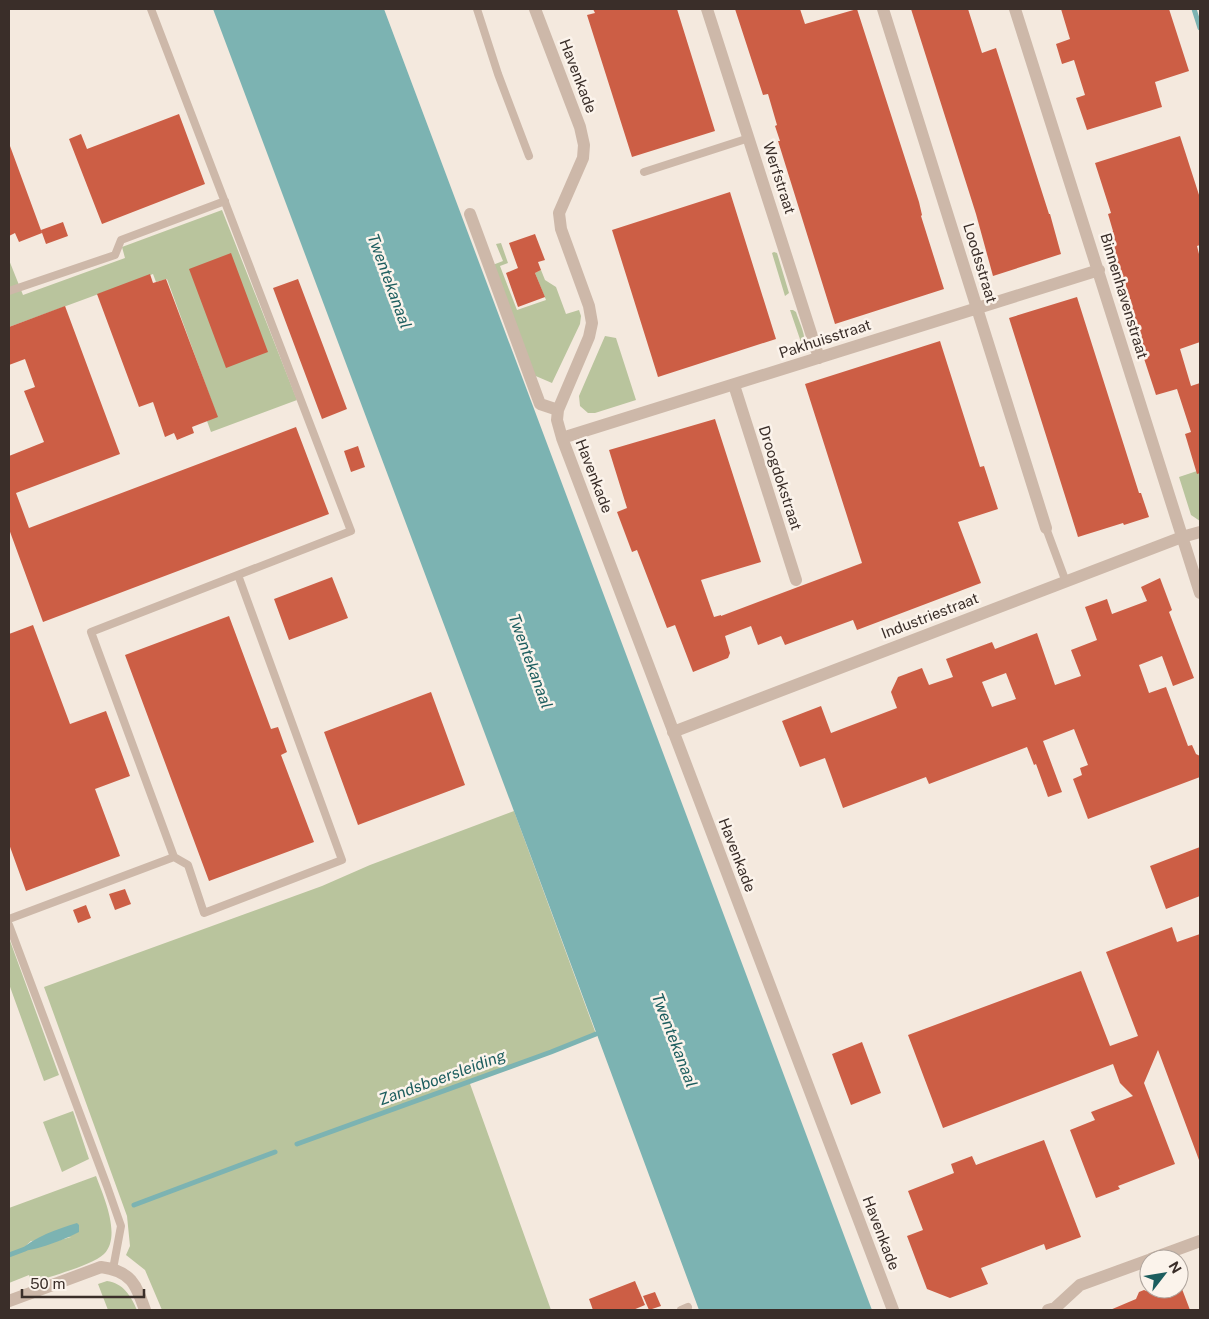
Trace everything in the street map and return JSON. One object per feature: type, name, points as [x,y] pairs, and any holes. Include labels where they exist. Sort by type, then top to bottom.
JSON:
[{"type":"street","name":"Havenkade","points":[[535,9],[580,127],[584,145],[583,158],[560,213],[561,229],[589,306],[592,323],[589,337],[558,410],[557,420],[562,438],[893,1310]]},
{"type":"street","name":"Werfstraat","points":[[707,9],[820,358]]},
{"type":"street","name":"Loodsstraat","points":[[883,9],[1046,528]]},
{"type":"street","name":"Binnenhavenstraat","points":[[1015,9],[1200,593]]},
{"type":"street","points":[[470,214],[540,404],[558,410]]},
{"type":"street","name":"Pakhuisstraat","points":[[562,438],[1098,270]]},
{"type":"street","name":"Droogdokstraat","points":[[734,384],[796,580]]},
{"type":"street","name":"Industriestraat","points":[[673,732],[1182,537],[1200,532]]},
{"type":"street","points":[[1178,1249],[1200,1241]]},
{"type":"street","points":[[1048,1310],[1055,1308],[1080,1285],[1139,1263]]},
{"type":"street","points":[[9,1301],[101,1267],[126,1274],[135,1286],[145,1310]]},
{"type":"lane","points":[[152,9],[351,531],[90,632],[174,857],[188,865],[204,913],[342,860],[238,575]]},
{"type":"lane","points":[[476,9],[529,156]]},
{"type":"lane","points":[[644,172],[749,138]]},
{"type":"lane","points":[[9,291],[115,255],[121,240],[225,201]]},
{"type":"lane","points":[[1046,528],[1066,582]]},
{"type":"lane","points":[[9,920],[174,857]]},
{"type":"lane","points":[[9,925],[12,942],[108,1186],[121,1226],[113,1269]]},
{"type":"green space","points":[[222,210],[297,400],[211,432],[207,421],[217,416],[167,279],[156,282],[153,274],[9,327],[9,260],[23,295],[125,258],[122,247]]},
{"type":"green space","points":[[501,243],[508,263],[500,266],[517,310],[546,300],[535,273],[541,270],[545,280],[556,287],[566,314],[579,310],[581,316],[580,324],[552,383],[531,374],[490,266],[503,261],[496,244]]},
{"type":"green space","points":[[772,253],[777,253],[789,293],[785,296]]},
{"type":"green space","points":[[790,310],[796,312],[801,325],[804,335],[803,348]]},
{"type":"green space","points":[[605,336],[616,338],[636,400],[595,413],[588,413],[580,406],[579,396]]},
{"type":"green space","points":[[1200,470],[1200,521],[1191,515],[1179,477]]},
{"type":"green space","points":[[514,811],[596,1034],[469,1081],[551,1310],[162,1310],[145,1270],[126,1255],[130,1246],[127,1216],[44,987],[322,886],[370,865]]},
{"type":"green space","points":[[9,938],[59,1075],[44,1081],[9,984]]},
{"type":"green space","points":[[73,1111],[89,1159],[62,1172],[43,1122]]},
{"type":"green space","points":[[96,1176],[109,1215],[111,1237],[109,1246],[104,1254],[80,1267],[32,1283],[29,1275],[9,1283],[9,1208]],"holes":[[[71,1237],[20,1251],[31,1241]]]},
{"type":"green space","points":[[107,1281],[122,1287],[137,1310],[108,1310],[98,1284]]},
{"type":"water","name":"Twentekanaal","points":[[213,9],[384,9],[872,1310],[699,1310]]},
{"type":"water","points":[[77,1223],[79,1225],[79,1232],[73,1235],[41,1247],[19,1251],[39,1237]]},
{"type":"building","points":[[593,9],[677,9],[715,131],[632,157],[587,15],[595,13]]},
{"type":"building","points":[[735,9],[800,9],[805,24],[857,9],[919,202],[921,216],[944,289],[835,324],[778,141],[780,141],[775,126],[777,125],[768,94],[763,95]]},
{"type":"building","points":[[911,9],[968,9],[982,53],[996,48],[1050,214],[1061,254],[993,276],[976,214]]},
{"type":"building","points":[[1061,9],[1169,9],[1189,71],[1155,82],[1162,107],[1087,130],[1076,98],[1085,95],[1074,60],[1062,64],[1056,44],[1070,39]]},
{"type":"building","points":[[179,114],[205,184],[102,224],[69,139],[81,134],[87,149]]},
{"type":"building","points":[[1180,136],[1200,198],[1200,245],[1197,246],[1200,258],[1200,342],[1180,349],[1191,386],[1200,383],[1200,473],[1197,474],[1185,434],[1191,432],[1177,389],[1156,395],[1127,307],[1132,305],[1121,270],[1116,272],[1104,233],[1113,231],[1108,214],[1111,213],[1095,163]]},
{"type":"building","points":[[10,146],[42,233],[19,242],[15,233],[9,236]]},
{"type":"building","points":[[730,192],[776,339],[658,377],[612,230]]},
{"type":"building","points":[[63,222],[68,236],[46,244],[41,230]]},
{"type":"building","points":[[535,234],[545,260],[538,262],[541,270],[535,273],[545,297],[518,307],[506,273],[518,268],[509,243]]},
{"type":"building","points":[[231,253],[268,352],[226,368],[189,269]]},
{"type":"building","points":[[150,274],[153,283],[166,279],[218,417],[192,427],[194,433],[177,440],[174,433],[165,437],[153,402],[139,407],[97,294]]},
{"type":"building","points":[[298,279],[347,409],[322,419],[273,288]]},
{"type":"building","points":[[1077,297],[1139,493],[1141,493],[1149,517],[1078,537],[1009,318]]},
{"type":"building","points":[[65,306],[120,454],[16,493],[29,528],[296,427],[329,514],[43,622],[9,529],[9,456],[44,442],[24,391],[35,387],[25,359],[9,365],[9,327]]},
{"type":"building","points":[[940,341],[980,467],[984,466],[998,509],[958,522],[981,583],[857,630],[853,620],[785,645],[781,636],[758,645],[751,626],[725,636],[730,653],[728,658],[693,672],[675,625],[667,628],[637,550],[632,552],[617,512],[627,508],[609,450],[715,419],[761,562],[701,580],[714,617],[721,616],[862,563],[805,384]]},
{"type":"building","points":[[358,446],[365,467],[351,472],[344,451]]},
{"type":"building","points":[[332,577],[348,618],[289,640],[274,599]]},
{"type":"building","points":[[1160,578],[1172,610],[1169,612],[1194,678],[1173,686],[1162,656],[1139,665],[1149,693],[1166,687],[1188,746],[1192,745],[1196,754],[1200,756],[1200,777],[1088,819],[1073,779],[1082,775],[1080,768],[1088,765],[1074,729],[1043,741],[1062,792],[1048,797],[1036,764],[1034,765],[1027,747],[929,784],[926,777],[843,808],[825,758],[800,767],[782,721],[821,706],[831,733],[897,708],[891,692],[898,677],[922,668],[929,685],[953,677],[946,659],[992,642],[995,649],[1037,633],[1055,685],[1081,676],[1071,650],[1097,640],[1085,607],[1107,599],[1112,614],[1147,601],[1141,587]],"holes":[[[1006,673],[1016,699],[992,707],[982,682]]]},
{"type":"building","points":[[229,616],[271,729],[278,727],[287,752],[281,755],[314,842],[209,881],[125,655]]},
{"type":"building","points":[[33,625],[70,724],[106,711],[130,776],[95,789],[120,856],[26,891],[9,844],[9,634]]},
{"type":"building","points":[[431,692],[465,785],[358,825],[324,732]]},
{"type":"building","points":[[1200,847],[1200,896],[1166,909],[1150,866]]},
{"type":"building","points":[[125,889],[131,904],[115,910],[109,894]]},
{"type":"building","points":[[86,905],[91,918],[78,923],[73,910]]},
{"type":"building","points":[[1172,927],[1177,942],[1200,934],[1199,1160],[1158,1050],[1144,1083],[1175,1164],[1118,1186],[1120,1189],[1096,1198],[1070,1130],[1095,1120],[1091,1112],[1133,1096],[1120,1083],[1113,1064],[943,1128],[908,1035],[1081,971],[1110,1046],[1138,1036],[1106,952]]},
{"type":"building","points":[[862,1042],[881,1093],[851,1105],[832,1054]]},
{"type":"building","points":[[1044,1140],[1081,1237],[1046,1250],[1044,1244],[981,1268],[988,1284],[950,1298],[927,1289],[907,1236],[923,1230],[908,1191],[954,1173],[951,1164],[972,1156],[976,1165]]},
{"type":"building","points":[[635,1281],[645,1305],[633,1310],[593,1310],[589,1299]]},
{"type":"building","points":[[655,1292],[661,1306],[649,1310],[643,1296]]},
{"type":"building","points":[[1139,1292],[1139,1299],[1186,1299],[1190,1310],[1110,1310],[1136,1299]]},
{"type":"waterway","points":[[1194,9],[1200,28]]},
{"type":"waterway","name":"Zandsboersleiding","points":[[297,1144],[596,1034]]},
{"type":"waterway","name":"Zandsboersleiding","points":[[134,1205],[275,1152]]},
{"type":"waterway","name":"Zandsboersleiding","points":[[9,1255],[25,1249]]}]
